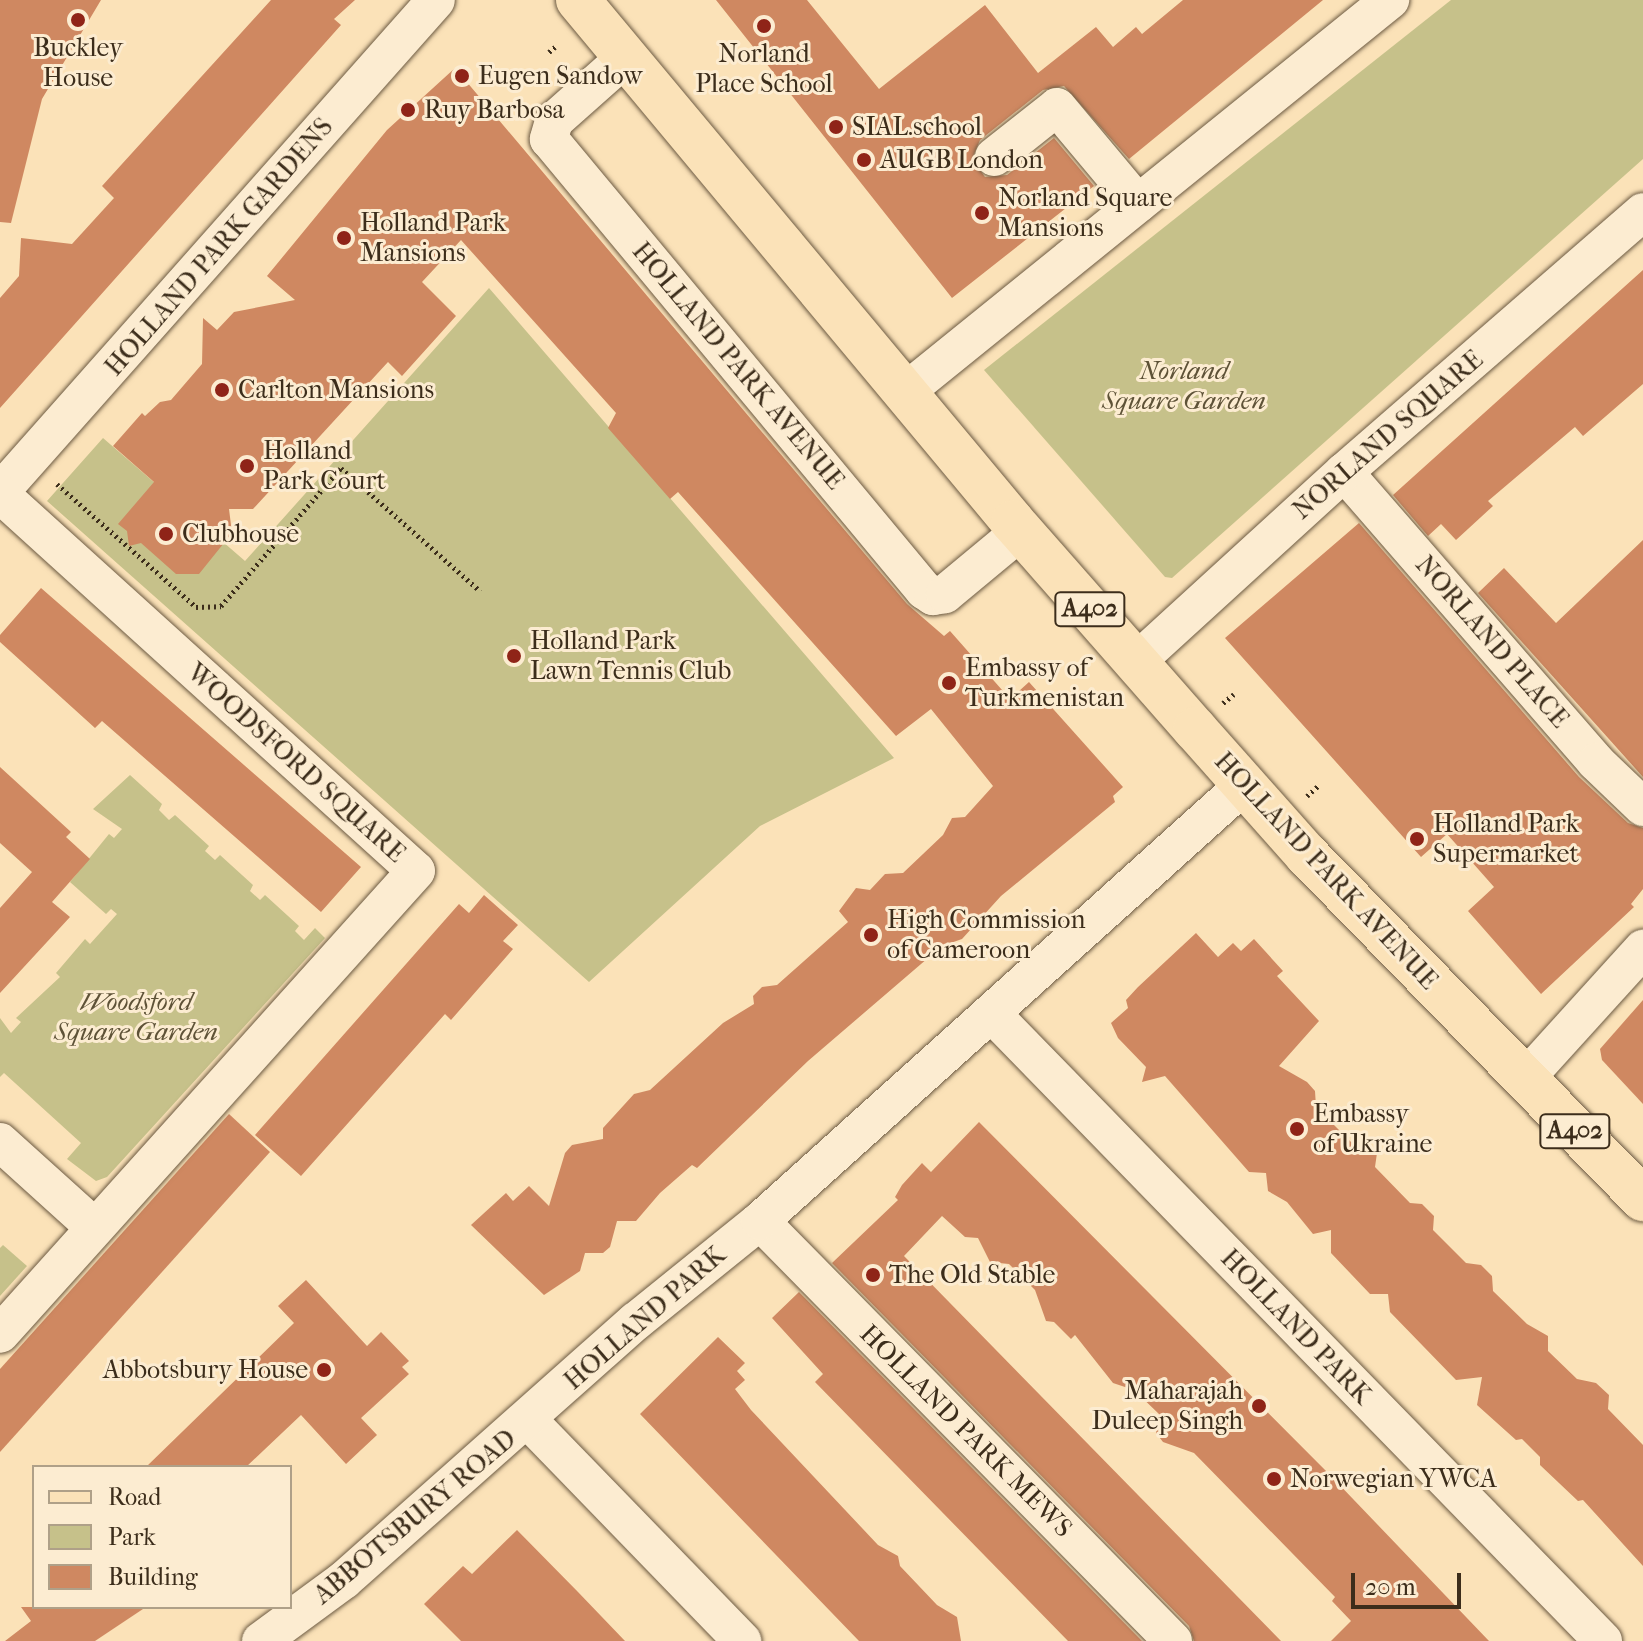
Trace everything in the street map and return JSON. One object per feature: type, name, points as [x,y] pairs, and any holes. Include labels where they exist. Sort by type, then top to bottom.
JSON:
[{"type":"main road","name":"HOLLAND PARK AVENUE","points":[[578,0],[1021,531],[1244,785],[1643,1199]]},
{"type":"street","name":"HOLLAND PARK GARDENS","points":[[0,493],[436,0]]},
{"type":"street","points":[[905,392],[1390,0]]},
{"type":"street","name":"HOLLAND PARK AVENUE","points":[[626,57],[554,121],[549,139],[924,590],[933,596],[945,594],[1021,531]]},
{"type":"street","points":[[994,157],[1057,107],[1138,204]]},
{"type":"street","name":"NORLAND SQUARE","points":[[1136,662],[1344,472],[1643,212]]},
{"type":"street","name":"NORLAND PLACE","points":[[1344,472],[1596,762],[1643,807]]},
{"type":"street","name":"WOODSFORD SQUARE","points":[[0,493],[416,871],[0,1334]]},
{"type":"street","name":"HOLLAND PARK","points":[[528,1420],[636,1321],[760,1221],[1244,785]]},
{"type":"street","points":[[1525,1079],[1643,949]]},
{"type":"street","name":"HOLLAND PARK","points":[[991,1013],[1603,1641]]},
{"type":"street","points":[[0,1142],[94,1227]]},
{"type":"street","name":"HOLLAND PARK MEWS","points":[[760,1221],[1173,1641]]},
{"type":"street","points":[[528,1420],[742,1641]]},
{"type":"street","name":"ABBOTSBURY ROAD","points":[[272,1625],[344,1580],[528,1420]]},
{"type":"path","points":[[549,52],[555,47]]},
{"type":"path","points":[[56,484],[196,607],[221,606],[341,468],[480,591]]},
{"type":"green space","name":"Norland Square Garden","points":[[1451,0],[1643,0],[1643,159],[1172,578],[1165,577],[984,370]]},
{"type":"green space","name":"Holland Park Lawn Tennis Club","points":[[489,288],[894,758],[760,826],[589,982],[47,501],[103,438],[245,561]]},
{"type":"green space","name":"Woodsford Square Garden","points":[[130,775],[162,804],[159,810],[169,820],[175,815],[209,846],[205,851],[215,860],[220,855],[253,885],[250,891],[260,900],[265,895],[299,926],[295,931],[304,940],[315,928],[325,938],[107,1177],[96,1181],[67,1159],[81,1143],[4,1073],[0,1077],[0,1018],[11,1033],[21,1022],[16,1018],[60,977],[56,973],[85,939],[90,944],[117,914],[111,909],[106,914],[70,882],[109,834],[114,838],[122,829],[93,809]]},
{"type":"green space","points":[[3,1245],[27,1266],[0,1296],[0,1248]]},
{"type":"building","points":[[0,0],[101,0],[42,99],[11,223],[0,222]]},
{"type":"building","points":[[271,0],[355,0],[334,19],[341,25],[0,408],[0,298],[19,276],[21,238],[72,244],[114,198],[102,186]]},
{"type":"building","points":[[716,0],[807,0],[879,89],[985,5],[1038,73],[1096,27],[1113,47],[1136,27],[1142,34],[1183,0],[1323,0],[1129,159],[1064,86],[1043,90],[980,140],[972,159],[985,177],[1007,175],[1054,138],[1094,186],[952,298]]},
{"type":"building","points":[[455,68],[907,604],[944,636],[950,631],[1010,699],[1029,682],[1123,787],[1113,796],[1115,802],[1001,896],[962,939],[942,946],[808,1061],[697,1168],[692,1165],[660,1193],[636,1221],[617,1221],[610,1247],[603,1253],[585,1253],[580,1271],[544,1295],[471,1225],[506,1193],[513,1201],[529,1186],[549,1206],[565,1153],[572,1145],[603,1139],[603,1128],[634,1094],[650,1090],[723,1023],[754,1004],[753,996],[762,987],[777,985],[848,922],[839,911],[856,888],[870,890],[885,874],[903,873],[943,835],[952,818],[965,817],[993,786],[931,709],[896,736],[678,492],[670,499],[608,428],[616,413],[461,240],[422,282],[456,316],[402,376],[388,362],[253,509],[229,509],[232,533],[199,574],[176,574],[141,543],[129,546],[127,531],[118,524],[154,482],[113,446],[142,413],[145,416],[160,402],[171,400],[202,364],[203,318],[217,330],[234,312],[295,300],[267,276],[387,130]]},
{"type":"building","points":[[1643,270],[1643,384],[1583,436],[1575,427],[1488,501],[1493,506],[1456,540],[1441,524],[1428,536],[1393,495]]},
{"type":"building","points":[[1359,523],[1579,777],[1628,823],[1643,828],[1643,889],[1631,904],[1634,907],[1541,994],[1468,911],[1494,887],[1471,861],[1447,834],[1421,857],[1225,638]]},
{"type":"building","points":[[1643,540],[1643,777],[1478,593],[1504,568],[1556,623]]},
{"type":"building","points":[[41,588],[361,867],[321,912],[102,721],[95,728],[0,642],[0,635]]},
{"type":"building","points":[[0,767],[71,832],[66,837],[90,859],[52,902],[70,917],[0,993],[0,908],[32,872],[0,843]]},
{"type":"building","points":[[484,895],[518,925],[503,941],[513,949],[451,1020],[445,1014],[301,1176],[255,1135],[459,904],[469,913]]},
{"type":"building","points":[[1196,933],[1218,957],[1233,943],[1241,951],[1254,939],[1283,971],[1277,976],[1319,1021],[1279,1066],[1307,1082],[1315,1091],[1316,1107],[1351,1142],[1365,1142],[1377,1153],[1375,1167],[1410,1203],[1422,1204],[1434,1216],[1433,1230],[1466,1263],[1481,1265],[1492,1276],[1493,1291],[1527,1324],[1548,1336],[1548,1351],[1577,1379],[1596,1383],[1609,1395],[1608,1409],[1643,1445],[1643,1566],[1583,1500],[1578,1501],[1540,1465],[1540,1457],[1522,1439],[1516,1440],[1477,1405],[1482,1377],[1456,1380],[1390,1312],[1388,1294],[1370,1294],[1331,1253],[1331,1230],[1313,1234],[1287,1202],[1268,1191],[1266,1173],[1249,1172],[1165,1076],[1142,1082],[1146,1067],[1118,1038],[1111,1023],[1128,1008],[1126,1000],[1138,987]]},
{"type":"building","points":[[1643,1000],[1643,1104],[1602,1060],[1600,1049]]},
{"type":"building","points":[[229,1114],[270,1152],[0,1452],[0,1369]]},
{"type":"building","points":[[979,1122],[1331,1476],[1489,1641],[1331,1641],[1351,1621],[1332,1601],[1335,1597],[1194,1453],[1163,1442],[1156,1433],[1159,1414],[1134,1390],[1113,1383],[1075,1335],[1071,1339],[1054,1322],[1046,1321],[1035,1290],[1009,1264],[990,1262],[978,1238],[965,1237],[942,1216],[904,1256],[1281,1641],[1194,1641],[1189,1626],[832,1263],[898,1200],[895,1197],[902,1185],[922,1163],[931,1172]]},
{"type":"building","name":"Abbotsbury House","points":[[306,1280],[367,1346],[381,1332],[409,1361],[402,1367],[409,1374],[361,1418],[377,1435],[346,1464],[301,1415],[248,1465],[148,1465],[294,1323],[278,1306]]},
{"type":"building","points":[[799,1292],[1142,1641],[1068,1641],[815,1382],[823,1374],[772,1318]]},
{"type":"building","points":[[718,1337],[745,1363],[737,1371],[745,1380],[735,1389],[751,1410],[878,1545],[898,1556],[900,1566],[937,1605],[957,1617],[961,1641],[859,1641],[640,1414]]},
{"type":"building","points":[[517,1530],[625,1641],[461,1641],[424,1604],[463,1566],[472,1574]]},
{"type":"building","points":[[21,1607],[143,1609],[95,1641],[5,1641],[31,1621]]},
{"type":"place","name":"Buckley House","points":[[78,20]]},
{"type":"place","name":"Norland Place School","points":[[764,26]]},
{"type":"place","name":"Eugen Sandow","points":[[462,76]]},
{"type":"place","name":"Ruy Barbosa","points":[[408,110]]},
{"type":"place","name":"SIAL.school","points":[[836,127]]},
{"type":"place","name":"AUGB London","points":[[864,160]]},
{"type":"place","name":"Norland Square Mansions","points":[[982,213]]},
{"type":"place","name":"Holland Park Mansions","points":[[344,238]]},
{"type":"place","name":"Carlton Mansions","points":[[222,390]]},
{"type":"place","name":"Holland Park Court","points":[[247,466]]},
{"type":"place","name":"Clubhouse","points":[[166,534]]},
{"type":"place","name":"Holland Park Lawn Tennis Club","points":[[514,656]]},
{"type":"place","name":"Embassy of Turkmenistan","points":[[949,683]]},
{"type":"place","name":"Holland Park Supermarket","points":[[1417,839]]},
{"type":"place","name":"High Commission of Cameroon","points":[[871,935]]},
{"type":"place","name":"Embassy of Ukraine","points":[[1297,1129]]},
{"type":"place","name":"The Old Stable","points":[[873,1275]]},
{"type":"place","name":"Abbotsbury House","points":[[324,1370]]},
{"type":"place","name":"Maharajah Duleep Singh","points":[[1259,1406]]},
{"type":"place","name":"Norwegian YWCA","points":[[1274,1479]]}]
